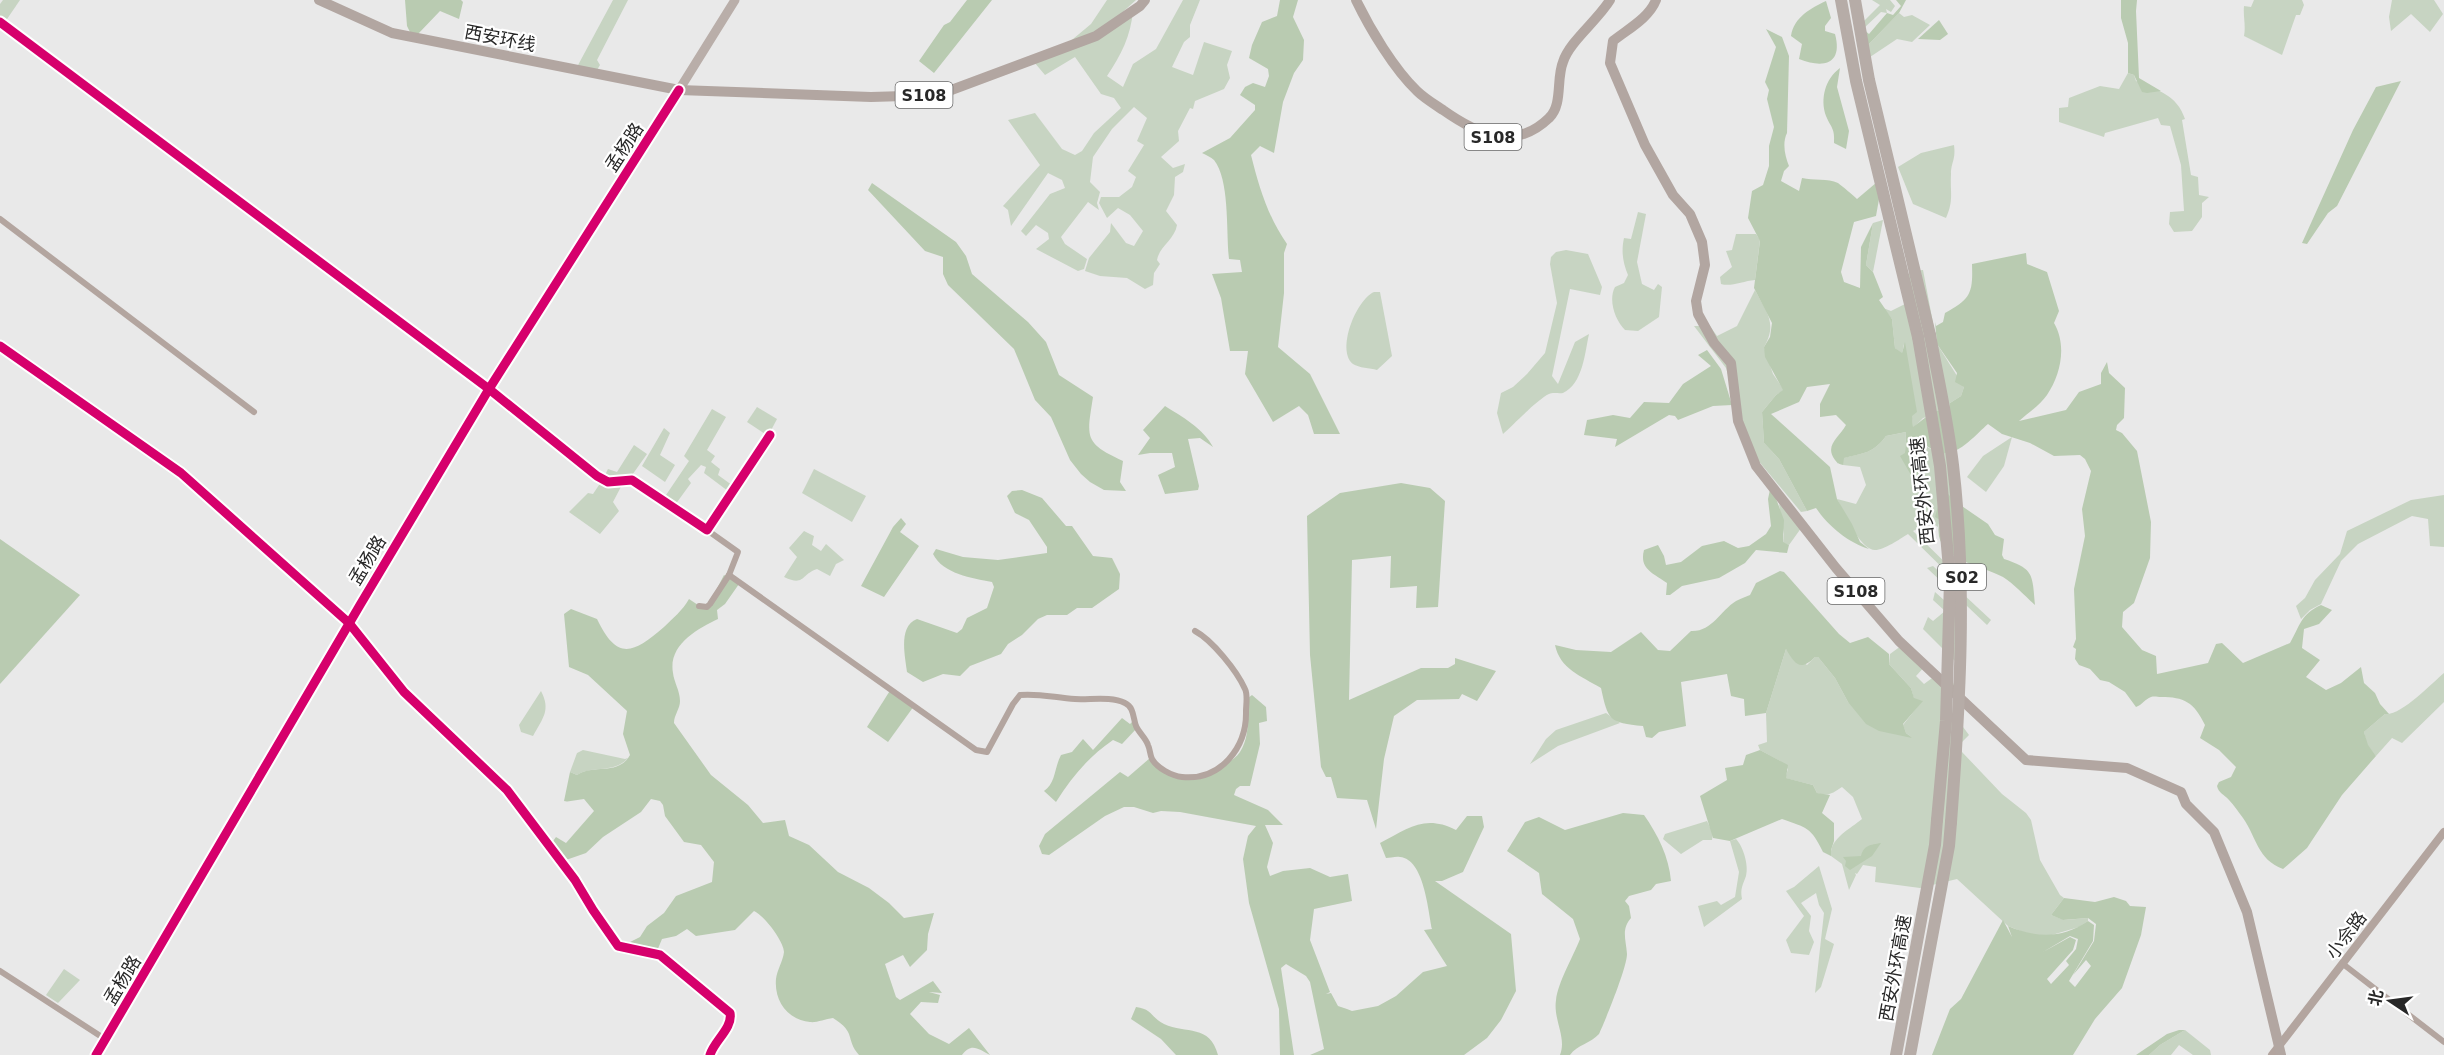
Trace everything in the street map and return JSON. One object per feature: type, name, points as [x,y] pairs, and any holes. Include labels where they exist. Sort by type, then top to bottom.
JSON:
[{"type":"highway","name":"西安外环高速","points":[[1841,0],[1856,81],[1871,118],[1901,218],[1924,336],[1953,464],[1962,579],[1959,720],[1949,846],[1910,1055]]},
{"type":"highway","name":"西安外环高速","points":[[1855,0],[1888,221],[1924,336],[1940,466],[1950,580],[1946,721],[1935,845],[1896,1055]]},
{"type":"main road","name":"西安环线","points":[[319,0],[392,33],[679,90]]},
{"type":"main road","name":"孟杨路","points":[[679,90],[735,0]]},
{"type":"main road","name":"S108","points":[[679,90],[871,97],[938,95],[1096,36],[1140,6],[1145,0]]},
{"type":"main road","name":"S108","points":[[1356,0],[1367,22],[1418,92],[1465,126],[1494,137],[1528,134],[1551,117],[1558,98],[1560,70],[1564,58],[1610,0]]},
{"type":"main road","name":"S108","points":[[1656,0],[1647,15],[1613,41],[1610,63],[1644,145],[1673,195],[1690,214],[1702,242],[1706,265],[1696,301],[1698,314],[1714,343],[1731,363],[1738,421],[1756,466],[1836,568],[1899,641],[2026,760],[2127,768],[2181,792],[2186,804],[2214,832],[2247,912],[2278,1053]]},
{"type":"street","points":[[0,22],[489,389],[597,476],[608,482],[632,480],[738,552],[729,575],[707,607],[699,606]]},
{"type":"street","name":"孟杨路","points":[[98,1054],[349,623],[489,389],[679,90]]},
{"type":"street","points":[[0,219],[254,412]]},
{"type":"street","points":[[0,346],[181,473],[349,623],[404,692],[507,790],[568,871],[618,946],[660,955],[730,1013],[728,1025],[710,1055]]},
{"type":"street","points":[[707,530],[771,435]]},
{"type":"street","points":[[729,575],[976,750],[987,752],[1020,695],[1114,700],[1130,707],[1136,726],[1148,745],[1152,759],[1173,775],[1183,777],[1202,776],[1214,771],[1231,758],[1239,745],[1246,724],[1246,691],[1215,648],[1195,631]]},
{"type":"street","name":"小佘路","points":[[2278,1053],[2444,832]]},
{"type":"street","points":[[2343,964],[2444,1042]]},
{"type":"street","points":[[0,971],[105,1040]]},
{"type":"green space","points":[[3,0],[20,0],[5,22],[0,18],[0,4]]},
{"type":"green space","points":[[405,0],[461,0],[463,2],[459,19],[440,11],[418,34],[410,32],[407,26]]},
{"type":"green space","points":[[613,0],[628,0],[597,60],[600,65],[597,70],[577,67]]},
{"type":"green space","points":[[967,0],[992,0],[934,73],[919,61],[944,25],[950,22]]},
{"type":"green space","points":[[1107,0],[1136,0],[1106,27],[1067,44],[1091,24]]},
{"type":"green space","points":[[1183,0],[1200,0],[1190,25],[1190,37],[1184,42],[1172,67],[1193,75],[1204,42],[1232,51],[1227,65],[1230,78],[1224,89],[1195,101],[1193,109],[1190,108],[1178,131],[1179,141],[1161,157],[1173,168],[1185,164],[1183,172],[1175,177],[1174,195],[1166,211],[1177,225],[1176,230],[1158,255],[1157,260],[1160,264],[1154,273],[1153,285],[1145,289],[1127,278],[1100,276],[1085,271],[1089,258],[1110,232],[1111,223],[1126,243],[1134,246],[1143,231],[1130,215],[1118,208],[1107,218],[1099,203],[1101,197],[1119,197],[1132,187],[1136,177],[1128,171],[1144,145],[1137,141],[1147,118],[1134,107],[1112,129],[1093,157],[1090,182],[1100,192],[1097,203],[1099,210],[1088,202],[1061,237],[1065,244],[1087,259],[1084,269],[1078,271],[1036,249],[1049,239],[1048,233],[1036,225],[1026,236],[1021,231],[1050,194],[1065,188],[1062,180],[1048,173],[1011,226],[1008,210],[1003,206],[1040,165],[1008,120],[1035,113],[1062,149],[1075,155],[1082,151],[1094,133],[1121,108],[1114,98],[1101,94],[1075,57],[1045,75],[1034,62],[1101,35],[1133,10],[1124,45],[1107,76],[1123,87],[1133,64],[1156,49]]},
{"type":"green space","points":[[1280,0],[1298,0],[1293,17],[1304,40],[1303,60],[1294,73],[1283,102],[1274,153],[1260,146],[1251,155],[1265,201],[1274,223],[1287,244],[1284,253],[1284,293],[1278,347],[1310,374],[1340,434],[1314,434],[1308,415],[1299,406],[1273,422],[1245,374],[1248,351],[1230,351],[1221,298],[1212,274],[1242,272],[1240,260],[1229,259],[1223,180],[1214,160],[1202,153],[1230,138],[1255,110],[1255,105],[1240,95],[1245,87],[1253,83],[1265,87],[1269,76],[1268,69],[1249,58],[1262,22],[1277,16]]},
{"type":"green space","points":[[1872,0],[1890,0],[1895,6],[1891,12],[1886,9],[1887,13],[1881,12],[1863,29],[1861,24],[1880,5]]},
{"type":"green space","points":[[1896,0],[1906,0],[1899,13],[1868,45],[1863,29],[1869,34],[1887,13],[1893,15],[1901,6]]},
{"type":"green space","points":[[2121,0],[2137,0],[2139,78],[2161,91],[2142,92],[2134,75],[2128,73],[2128,43],[2121,18]]},
{"type":"green space","points":[[2254,0],[2302,0],[2304,5],[2300,15],[2296,15],[2282,55],[2244,36],[2244,6],[2251,7]]},
{"type":"green space","points":[[2392,0],[2434,0],[2443,14],[2430,32],[2411,14],[2391,31],[2389,17]]},
{"type":"green space","points":[[1826,1],[1831,18],[1825,26],[1825,31],[1835,34],[1837,44],[1834,58],[1816,64],[1799,59],[1802,44],[1791,36],[1793,29],[1799,18]]},
{"type":"green space","points":[[1899,13],[1904,17],[1912,15],[1930,25],[1912,42],[1897,39],[1870,57],[1868,45]]},
{"type":"green space","points":[[1939,20],[1948,34],[1940,40],[1918,39]]},
{"type":"green space","points":[[1766,29],[1782,37],[1789,56],[1787,133],[1784,145],[1789,166],[1784,171],[1781,181],[1799,191],[1802,178],[1834,181],[1857,199],[1883,177],[1876,216],[1854,222],[1841,272],[1844,282],[1860,288],[1861,247],[1873,223],[1866,265],[1873,272],[1883,297],[1879,300],[1892,319],[1895,348],[1902,353],[1905,342],[1917,412],[1912,416],[1913,427],[1934,411],[1948,411],[1950,403],[1961,396],[1964,387],[1955,382],[1957,373],[1937,344],[1935,322],[1936,326],[1943,322],[1945,313],[1960,304],[1969,294],[1972,264],[2026,253],[2027,264],[2047,272],[2059,311],[2054,323],[2060,341],[2061,359],[2056,378],[2047,395],[2019,421],[2066,410],[2079,392],[2101,384],[2101,373],[2107,362],[2109,373],[2125,388],[2124,418],[2117,425],[2116,430],[2122,433],[2137,451],[2151,522],[2150,558],[2134,603],[2123,612],[2122,627],[2142,650],[2156,656],[2157,674],[2208,663],[2216,644],[2222,643],[2243,663],[2290,643],[2302,621],[2314,609],[2321,605],[2332,610],[2319,624],[2304,629],[2302,648],[2320,660],[2306,677],[2326,690],[2341,683],[2361,667],[2364,683],[2375,693],[2380,704],[2389,714],[2385,714],[2364,732],[2368,745],[2376,756],[2342,795],[2307,848],[2283,869],[2274,865],[2263,854],[2243,818],[2219,791],[2217,786],[2219,782],[2231,777],[2236,767],[2219,750],[2200,738],[2205,725],[2197,711],[2188,702],[2176,698],[2153,697],[2136,707],[2125,692],[2109,682],[2100,680],[2090,669],[2079,665],[2075,659],[2076,649],[2073,647],[2076,639],[2074,589],[2085,536],[2082,509],[2091,471],[2085,459],[2080,455],[2054,456],[2030,443],[2002,434],[1988,424],[1966,444],[1953,452],[1939,453],[1922,444],[1915,448],[1915,465],[1924,478],[1911,475],[1900,456],[1905,453],[1906,432],[1886,436],[1872,450],[1844,458],[1843,465],[1838,464],[1831,450],[1846,425],[1836,415],[1820,417],[1820,404],[1830,384],[1807,387],[1799,402],[1771,414],[1830,467],[1837,499],[1860,542],[1869,549],[1854,543],[1840,533],[1816,508],[1807,511],[1779,459],[1764,443],[1762,412],[1783,390],[1765,357],[1764,347],[1770,337],[1772,323],[1754,288],[1760,241],[1748,218],[1752,191],[1763,185],[1769,166],[1769,146],[1774,127],[1767,99],[1769,90],[1765,82],[1776,47]]},
{"type":"green space","points":[[1840,68],[1837,87],[1849,131],[1846,149],[1834,143],[1833,131],[1824,110],[1827,84]]},
{"type":"green space","points":[[2128,73],[2134,75],[2136,81],[2166,94],[2182,111],[2185,119],[2182,120],[2191,175],[2198,177],[2199,195],[2209,197],[2202,203],[2202,217],[2192,231],[2174,232],[2169,224],[2170,212],[2184,211],[2181,165],[2170,126],[2161,125],[2158,118],[2105,133],[2104,137],[2059,122],[2059,108],[2068,107],[2069,98],[2100,86],[2119,89]]},
{"type":"green space","points":[[2401,81],[2337,206],[2328,213],[2307,244],[2302,243],[2353,130],[2376,87]]},
{"type":"green space","points":[[1954,145],[1951,201],[1946,218],[1913,204],[1898,167],[1921,153]]},
{"type":"green space","points":[[872,183],[956,242],[966,256],[972,274],[1028,322],[1046,342],[1059,375],[1093,397],[1089,430],[1091,437],[1101,449],[1123,461],[1120,482],[1126,491],[1104,490],[1081,474],[1070,460],[1051,417],[1035,400],[1014,349],[948,285],[943,274],[943,257],[925,251],[868,190]]},
{"type":"green space","points":[[1638,212],[1646,214],[1637,262],[1642,284],[1654,290],[1658,284],[1662,287],[1659,317],[1638,331],[1625,330],[1621,326],[1612,304],[1612,298],[1615,287],[1624,283],[1628,275],[1623,257],[1623,243],[1624,238],[1631,239]]},
{"type":"green space","points":[[1883,220],[1873,272],[1866,265],[1873,223]]},
{"type":"green space","points":[[1736,234],[1756,234],[1760,240],[1755,280],[1721,284],[1720,277],[1732,267],[1726,251],[1732,250]]},
{"type":"green space","points":[[1566,250],[1588,254],[1602,287],[1600,295],[1570,289],[1552,376],[1558,384],[1575,342],[1589,334],[1582,367],[1570,389],[1563,393],[1551,393],[1545,397],[1532,406],[1503,434],[1497,413],[1501,393],[1513,387],[1545,353],[1557,303],[1550,264],[1551,257],[1556,252]]},
{"type":"green space","points":[[1923,270],[1937,344],[1964,387],[1961,396],[1950,403],[1948,411],[1923,418],[1913,428],[1904,344],[1902,354],[1895,348],[1892,319],[1883,308],[1891,311],[1907,303],[1902,281],[1912,271]]},
{"type":"green space","points":[[1755,290],[1770,324],[1768,339],[1764,347],[1773,374],[1784,390],[1776,395],[1762,412],[1764,443],[1779,459],[1807,511],[1801,512],[1752,453],[1726,368],[1694,326],[1710,326],[1717,336],[1737,326]]},
{"type":"green space","points":[[1374,292],[1380,292],[1392,356],[1377,370],[1353,364],[1348,357],[1347,348],[1347,337],[1355,315],[1367,297]]},
{"type":"green space","points":[[1707,350],[1721,369],[1732,405],[1713,406],[1678,420],[1675,416],[1669,415],[1615,447],[1617,439],[1584,435],[1587,420],[1613,415],[1630,418],[1644,402],[1669,403],[1683,384],[1711,366],[1698,355]]},
{"type":"green space","points":[[1165,406],[1198,429],[1213,447],[1200,438],[1188,439],[1198,490],[1165,494],[1158,475],[1175,467],[1172,453],[1138,455],[1150,438],[1143,430]]},
{"type":"green space","points":[[757,407],[777,419],[768,436],[747,422]]},
{"type":"green space","points":[[712,409],[726,417],[707,450],[715,456],[711,462],[720,469],[718,475],[736,488],[732,494],[704,473],[706,467],[701,465],[688,479],[691,483],[675,505],[664,498],[689,461],[684,456]]},
{"type":"green space","points":[[664,428],[670,433],[660,455],[675,465],[665,482],[642,466]]},
{"type":"green space","points":[[1906,432],[1905,453],[1920,472],[1913,463],[1915,448],[1922,444],[1936,452],[1946,454],[1958,468],[1962,505],[1940,520],[1938,527],[1931,522],[1913,531],[1963,580],[1962,587],[1908,534],[1883,548],[1875,550],[1869,548],[1858,537],[1837,499],[1856,504],[1866,485],[1860,467],[1843,465],[1843,458],[1872,450],[1886,436]]},
{"type":"green space","points":[[2012,437],[2004,466],[1986,492],[1967,477],[1983,456]]},
{"type":"green space","points":[[634,445],[647,454],[630,478],[614,481],[604,477],[608,469],[617,472]]},
{"type":"green space","points":[[814,469],[866,496],[852,522],[802,493]]},
{"type":"green space","points":[[603,479],[624,481],[613,502],[619,511],[600,534],[569,512],[588,493],[593,494]]},
{"type":"green space","points":[[1401,483],[1430,488],[1445,501],[1438,607],[1416,608],[1417,586],[1390,588],[1391,556],[1352,560],[1349,700],[1421,668],[1448,668],[1455,664],[1455,658],[1496,671],[1477,701],[1462,694],[1459,699],[1417,700],[1394,716],[1384,759],[1376,829],[1367,800],[1337,798],[1331,777],[1326,777],[1321,767],[1310,655],[1307,516],[1340,493]]},
{"type":"green space","points":[[1771,485],[1784,520],[1783,542],[1789,545],[1787,553],[1756,550],[1745,563],[1719,578],[1682,586],[1670,595],[1666,595],[1667,583],[1645,566],[1644,550],[1658,545],[1666,565],[1681,562],[1702,546],[1724,541],[1738,548],[1749,546],[1766,534],[1771,526],[1768,499]]},
{"type":"green space","points":[[1943,489],[1956,502],[1988,524],[1995,535],[2004,539],[2002,555],[2004,559],[2027,570],[2032,580],[2035,605],[2003,577],[1959,559],[1942,544],[1939,533],[1940,520],[1935,517]]},
{"type":"green space","points":[[1022,490],[1042,498],[1066,526],[1072,526],[1093,556],[1112,558],[1120,574],[1119,589],[1092,608],[1077,608],[1067,615],[1047,615],[1038,619],[1022,635],[1008,644],[1001,654],[970,666],[960,676],[943,674],[923,682],[907,672],[904,642],[907,628],[917,619],[957,633],[962,629],[967,618],[987,608],[994,587],[992,582],[951,571],[933,554],[936,549],[963,557],[998,560],[1047,553],[1047,547],[1029,520],[1015,513],[1007,496],[1012,491]]},
{"type":"green space","points":[[2444,495],[2444,547],[2430,546],[2428,519],[2412,516],[2358,544],[2341,561],[2321,604],[2301,619],[2296,606],[2305,598],[2315,580],[2340,554],[2347,531],[2411,500]]},
{"type":"green space","points":[[1779,504],[1804,524],[1789,545],[1783,543],[1784,534]]},
{"type":"green space","points":[[901,518],[906,524],[900,532],[919,546],[884,597],[861,586],[893,527]]},
{"type":"green space","points":[[804,531],[814,536],[812,545],[821,551],[826,544],[844,560],[836,564],[830,576],[817,569],[796,581],[784,577],[797,557],[789,548]]},
{"type":"green space","points":[[0,539],[80,595],[0,684]]},
{"type":"green space","points":[[1933,566],[1991,620],[1987,625],[1927,568]]},
{"type":"green space","points":[[1780,571],[1784,572],[1839,634],[1850,643],[1868,637],[1889,654],[1889,664],[1911,688],[1914,698],[1923,701],[1903,724],[1906,733],[1912,738],[1879,731],[1866,724],[1848,702],[1835,678],[1818,657],[1805,664],[1798,664],[1786,649],[1766,713],[1745,716],[1744,699],[1731,696],[1727,674],[1681,682],[1686,726],[1659,732],[1652,738],[1646,737],[1643,726],[1623,723],[1612,718],[1608,713],[1601,688],[1566,666],[1555,645],[1576,650],[1611,652],[1641,632],[1658,650],[1670,651],[1691,631],[1710,625],[1730,605],[1750,595],[1756,583]]},
{"type":"green space","points":[[724,575],[739,584],[725,604],[717,610],[718,619],[693,633],[675,654],[673,673],[680,701],[674,723],[711,775],[748,805],[763,823],[785,820],[789,836],[809,845],[838,872],[869,888],[904,918],[934,913],[928,934],[927,950],[910,967],[903,955],[885,964],[896,997],[900,1000],[933,981],[942,993],[929,992],[940,995],[938,1003],[921,1002],[910,1014],[929,1034],[949,1044],[969,1028],[990,1055],[972,1048],[962,1055],[859,1055],[852,1045],[848,1032],[833,1018],[812,1022],[795,1018],[784,1008],[777,995],[777,976],[784,952],[783,948],[768,923],[754,911],[735,930],[696,936],[687,929],[676,936],[662,939],[657,951],[625,947],[615,941],[630,942],[640,937],[647,926],[664,913],[676,896],[712,882],[714,862],[701,845],[684,842],[665,816],[660,801],[651,799],[641,812],[603,837],[586,853],[563,861],[551,844],[556,837],[566,843],[594,811],[584,799],[564,802],[567,801],[564,801],[570,772],[577,775],[590,770],[612,768],[625,761],[630,755],[623,734],[627,711],[588,675],[569,667],[564,614],[571,609],[597,619],[612,642],[626,649],[643,643],[653,636],[681,611],[689,599],[701,607],[708,606]]},
{"type":"green space","points":[[1935,592],[1964,618],[1955,661],[1923,629],[1928,617],[1933,621],[1945,611],[1933,600]]},
{"type":"green space","points":[[1905,643],[1927,664],[1916,676],[1924,684],[1939,673],[1957,686],[1943,700],[1969,735],[1962,742],[1962,752],[2002,794],[2026,813],[2031,820],[2040,860],[2064,898],[2051,915],[2064,920],[2088,918],[2088,921],[2079,927],[2045,937],[2023,932],[2008,926],[1957,879],[1920,888],[1875,882],[1876,867],[1863,865],[1857,874],[1855,873],[1849,890],[1842,864],[1831,856],[1831,850],[1837,839],[1862,819],[1853,797],[1842,787],[1824,795],[1817,793],[1813,785],[1785,778],[1788,769],[1780,761],[1760,750],[1758,745],[1767,742],[1766,713],[1786,649],[1807,665],[1818,657],[1835,678],[1848,702],[1910,736],[1903,725],[1922,701],[1914,699],[1911,688],[1889,664],[1890,654]]},
{"type":"green space","points":[[2444,673],[2444,702],[2402,743],[2392,738],[2376,756],[2367,745],[2364,732],[2385,714],[2408,705]]},
{"type":"green space","points":[[891,689],[914,706],[888,742],[867,727]]},
{"type":"green space","points":[[541,691],[546,709],[533,736],[521,732],[519,725]]},
{"type":"green space","points":[[1252,695],[1266,707],[1267,721],[1259,723],[1260,744],[1250,786],[1240,786],[1234,795],[1268,810],[1283,825],[1265,825],[1273,843],[1267,867],[1270,876],[1283,871],[1310,868],[1330,877],[1348,874],[1352,901],[1314,909],[1310,940],[1330,992],[1326,994],[1331,993],[1338,1006],[1352,1011],[1378,1006],[1396,996],[1423,972],[1447,966],[1424,930],[1432,929],[1426,898],[1415,866],[1408,860],[1398,857],[1386,858],[1380,843],[1416,825],[1435,823],[1456,830],[1467,816],[1482,816],[1484,827],[1463,872],[1442,881],[1435,881],[1511,934],[1516,991],[1501,1020],[1487,1038],[1464,1055],[1310,1055],[1324,1049],[1310,982],[1306,976],[1286,964],[1281,968],[1294,1055],[1280,1055],[1279,1009],[1249,903],[1243,859],[1248,836],[1256,826],[1180,812],[1153,813],[1134,807],[1124,807],[1105,816],[1049,855],[1042,854],[1039,846],[1045,834],[1120,772],[1128,777],[1150,758],[1171,774],[1186,778],[1207,773],[1236,757],[1245,740],[1248,726],[1248,698]]},
{"type":"green space","points":[[1606,713],[1620,723],[1558,746],[1530,764],[1546,739],[1556,730]]},
{"type":"green space","points":[[1122,718],[1130,724],[1133,721],[1137,728],[1122,744],[1113,740],[1088,760],[1056,802],[1044,791],[1053,780],[1061,755],[1072,752],[1083,739],[1093,750]]},
{"type":"green space","points":[[583,750],[628,758],[610,768],[589,770],[577,775],[570,772],[577,753]]},
{"type":"green space","points":[[1760,750],[1788,765],[1786,778],[1813,785],[1817,793],[1830,795],[1822,813],[1834,823],[1831,856],[1823,852],[1811,833],[1797,824],[1782,819],[1730,841],[1713,838],[1700,796],[1727,780],[1725,768],[1743,765],[1746,755]]},
{"type":"green space","points":[[1623,813],[1644,815],[1662,846],[1671,881],[1656,884],[1651,890],[1629,896],[1625,901],[1629,906],[1631,918],[1625,931],[1626,961],[1602,1027],[1596,1037],[1570,1055],[1560,1055],[1562,1042],[1556,1014],[1557,993],[1580,939],[1573,919],[1542,894],[1539,873],[1507,851],[1525,822],[1539,817],[1565,830]]},
{"type":"green space","points":[[1707,821],[1713,833],[1712,840],[1703,840],[1681,854],[1663,839],[1665,834]]},
{"type":"green space","points":[[1736,839],[1743,851],[1747,867],[1742,899],[1704,927],[1698,906],[1717,901],[1721,905],[1735,897],[1739,872],[1730,841]]},
{"type":"green space","points":[[1881,843],[1872,856],[1850,870],[1845,866],[1846,861],[1843,857],[1861,856],[1866,848]]},
{"type":"green space","points":[[1819,866],[1832,909],[1825,939],[1834,944],[1821,987],[1815,993],[1824,913],[1816,893],[1801,903],[1811,916],[1809,931],[1814,942],[1809,955],[1791,953],[1786,940],[1804,916],[1786,891]]},
{"type":"green space","points":[[2114,897],[2126,901],[2130,906],[2146,907],[2141,935],[2122,988],[2095,1019],[2073,1055],[1932,1055],[1950,1009],[1961,999],[2003,920],[2012,937],[2008,926],[2029,933],[2049,935],[2068,931],[2088,921],[2094,925],[2093,941],[2069,981],[2075,987],[2091,966],[2086,960],[2073,975],[2094,941],[2096,924],[2088,918],[2063,920],[2051,915],[2064,898],[2095,902]],"holes":[[[2070,936],[2078,939],[2076,949],[2066,961],[2069,965],[2051,984],[2047,979],[2073,950],[2076,940],[2070,937],[2043,952]]]},
{"type":"green space","points":[[64,969],[80,980],[58,1003],[46,995]]},
{"type":"green space","points":[[1136,1007],[1146,1010],[1164,1024],[1203,1034],[1214,1045],[1218,1055],[1176,1055],[1161,1039],[1131,1019]]},
{"type":"green space","points":[[2185,1030],[2210,1050],[2211,1055],[2193,1055],[2179,1045],[2171,1055],[2149,1055],[2160,1045]]},
{"type":"green space","points":[[2185,1030],[2160,1045],[2149,1055],[2136,1055],[2167,1034]]},
{"type":"cycle path","points":[[0,22],[489,389],[597,476],[608,482],[632,480],[707,530],[770,435]]},
{"type":"cycle path","points":[[96,1055],[489,389],[679,90]]},
{"type":"cycle path","points":[[0,346],[181,473],[349,623],[404,692],[507,790],[575,880],[618,946],[660,955],[730,1013],[729,1024],[710,1055]]}]
